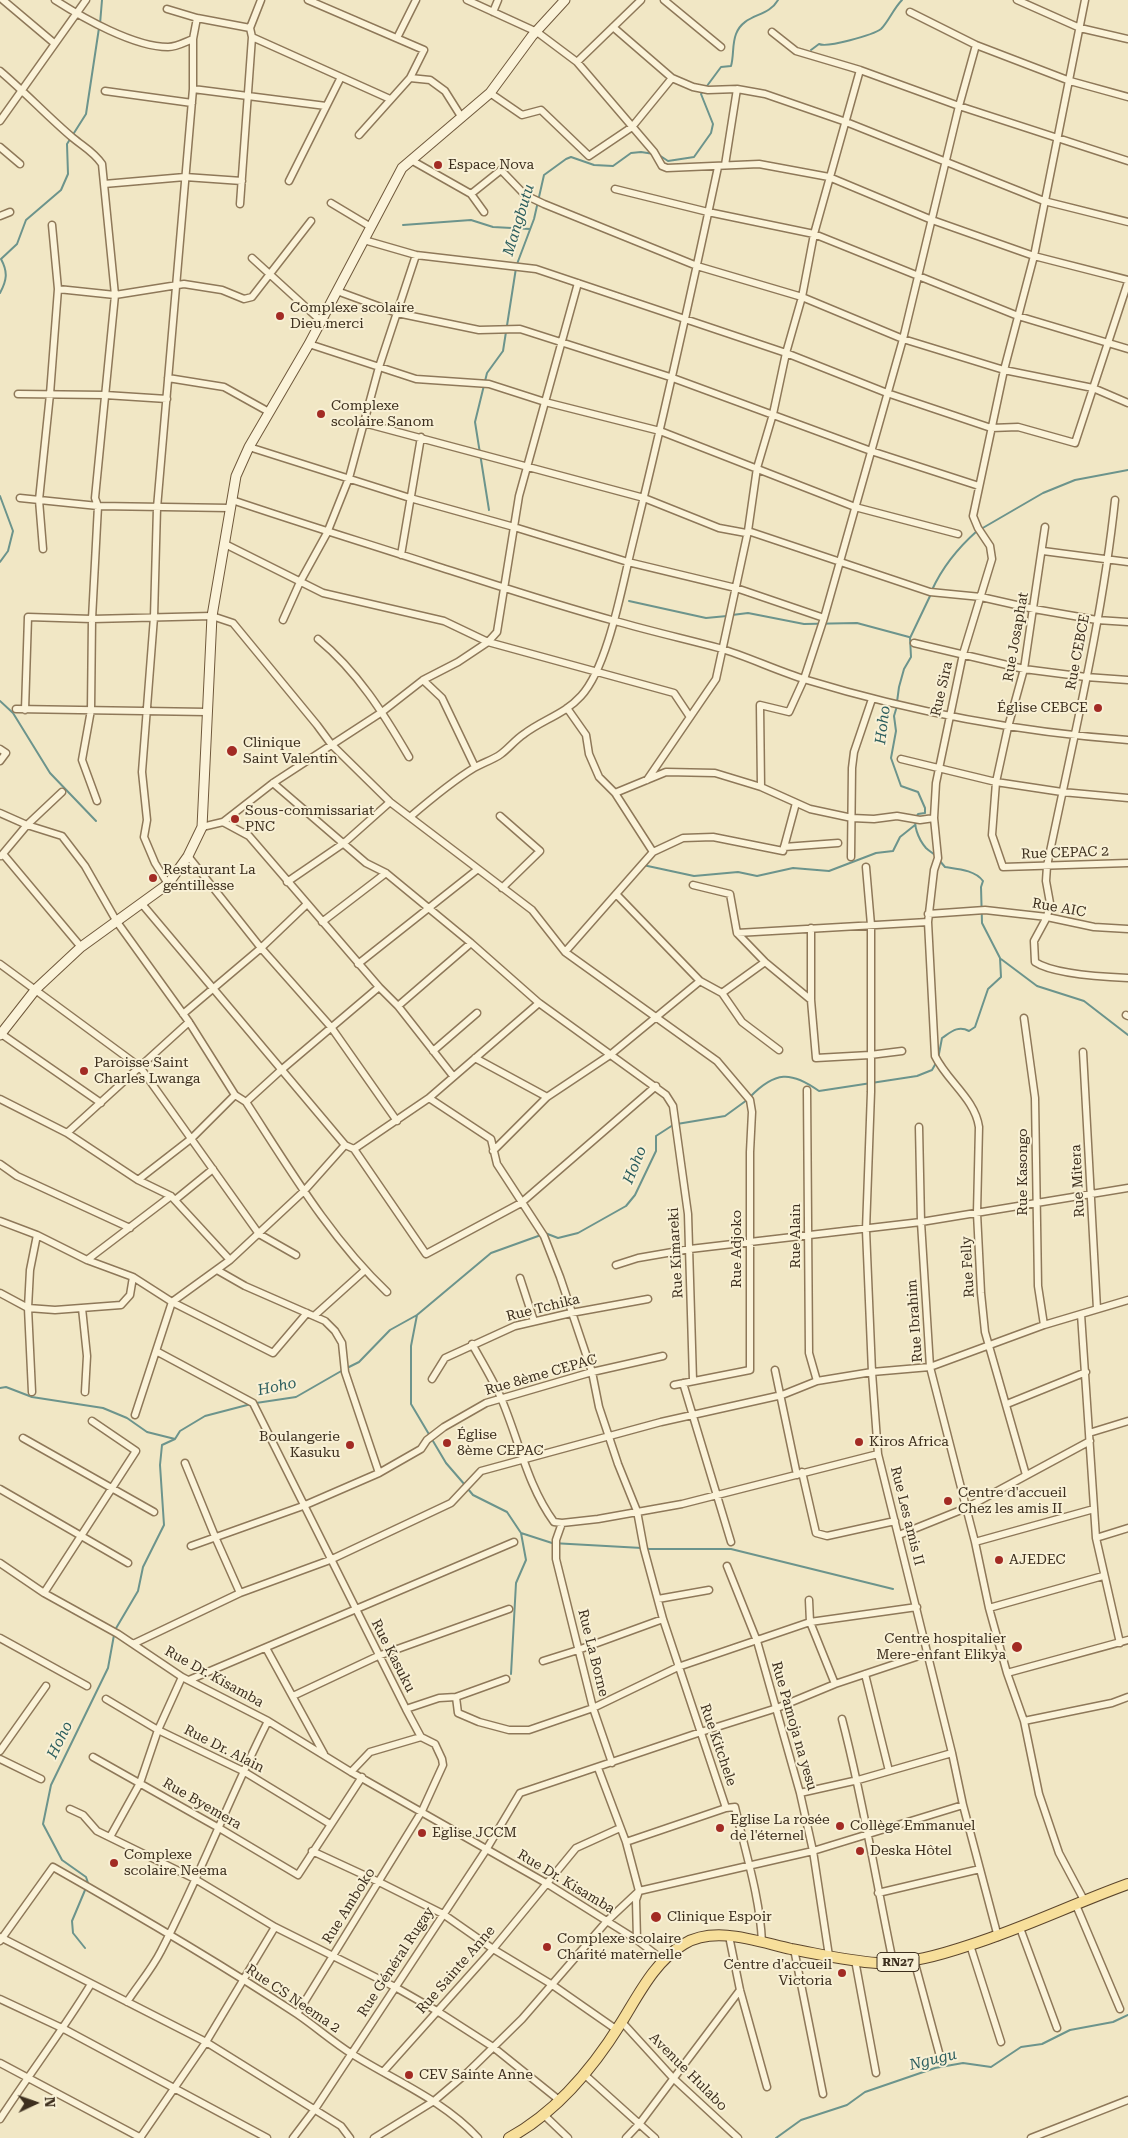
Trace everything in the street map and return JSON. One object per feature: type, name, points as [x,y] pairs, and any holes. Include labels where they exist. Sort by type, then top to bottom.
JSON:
[{"type":"main road","name":"RN27","points":[[509,2138],[543,2114],[585,2075],[663,1960],[685,1943],[703,1936],[729,1936],[855,1960],[893,1962],[914,1960],[944,1954],[998,1937],[1128,1884]]},
{"type":"street","points":[[3,0],[54,43]]},
{"type":"street","points":[[55,0],[90,22],[142,42],[169,47],[193,39]]},
{"type":"street","points":[[0,121],[86,0]]},
{"type":"street","points":[[240,204],[252,37],[250,28],[262,0]]},
{"type":"street","points":[[308,0],[424,50],[410,78],[359,135]]},
{"type":"street","points":[[397,38],[416,0]]},
{"type":"street","points":[[364,240],[416,255],[536,269],[786,353],[887,393],[991,428],[1018,427],[1076,443],[1128,281],[1034,256],[932,220],[829,177],[759,164],[668,168],[662,166],[655,155],[577,62],[537,32],[466,0]]},
{"type":"street","points":[[493,12],[498,0]]},
{"type":"street","points":[[101,1103],[0,1034],[36,989],[81,948],[168,884],[188,856],[202,827],[212,616],[236,476],[249,447],[309,344],[402,168],[490,93],[537,32],[565,0]]},
{"type":"street","points":[[577,62],[641,0]]},
{"type":"street","points":[[664,0],[721,47]]},
{"type":"street","points":[[1017,0],[1080,28],[1128,39]]},
{"type":"street","points":[[337,291],[397,313],[479,330],[520,329],[560,341],[670,377],[871,451],[979,486],[1004,370],[1034,256],[1085,0]]},
{"type":"street","points":[[167,9],[197,18],[250,28]]},
{"type":"street","points":[[910,12],[976,45],[1070,81],[1128,97]]},
{"type":"street","points":[[168,884],[155,863],[144,837],[147,820],[142,772],[154,617],[157,508],[193,89],[193,39],[197,18]]},
{"type":"street","points":[[613,27],[672,78],[705,89],[736,89],[765,94],[846,122],[1044,201],[1128,222]]},
{"type":"street","points":[[772,32],[796,51],[860,70],[960,106],[1128,162]]},
{"type":"street","points":[[252,37],[390,99]]},
{"type":"street","points":[[761,787],[760,705],[789,712],[804,679],[824,618],[902,339],[976,45]]},
{"type":"street","points":[[647,780],[716,678],[747,532],[757,468],[773,414],[786,353],[802,297],[814,234],[860,70]]},
{"type":"street","points":[[0,71],[23,90],[71,136],[95,154],[102,164],[115,295],[95,498],[98,506],[92,619],[91,710],[82,760],[96,801]]},
{"type":"street","points":[[289,181],[341,76]]},
{"type":"street","points":[[410,78],[430,80],[445,91],[462,118]]},
{"type":"street","points":[[490,93],[522,116],[541,110],[589,156],[632,127],[672,78]]},
{"type":"street","points":[[193,89],[326,106]]},
{"type":"street","points":[[410,817],[436,794],[475,767],[500,754],[524,733],[567,708],[582,696],[597,672],[614,621],[660,431],[670,377],[686,320],[698,266],[708,212],[722,166],[736,89]]},
{"type":"street","points":[[105,91],[192,102]]},
{"type":"street","points":[[0,147],[20,164]]},
{"type":"street","points":[[411,160],[471,194],[484,212]]},
{"type":"street","points":[[471,194],[501,170],[525,195],[698,266],[802,297],[902,339],[1004,370],[1093,388],[1128,403]]},
{"type":"street","points":[[104,184],[185,178],[242,181]]},
{"type":"street","points":[[615,189],[708,212],[814,234],[1018,316],[1128,349]]},
{"type":"street","points":[[330,203],[371,227]]},
{"type":"street","points":[[0,216],[10,212]]},
{"type":"street","points":[[58,289],[115,295],[184,284],[222,290],[244,299],[252,297],[311,221]]},
{"type":"street","points":[[43,549],[39,500],[58,289],[52,225]]},
{"type":"street","points":[[283,620],[300,582],[327,533],[349,478],[380,367],[416,255]]},
{"type":"street","points":[[252,258],[321,321]]},
{"type":"street","points":[[202,827],[223,822],[272,783],[382,712],[423,680],[458,662],[488,642],[497,632],[518,496],[560,341],[578,283]]},
{"type":"street","points":[[309,344],[416,379],[489,384],[545,402],[660,431],[856,507],[958,534]]},
{"type":"street","points":[[168,378],[224,387],[269,412]]},
{"type":"street","points":[[18,394],[105,395],[167,399]]},
{"type":"street","points":[[364,423],[644,498],[719,528],[747,532],[931,592],[981,597],[1097,620],[1128,622]]},
{"type":"street","points":[[401,555],[421,437]]},
{"type":"street","points":[[249,447],[410,498],[628,562],[736,588],[824,618]]},
{"type":"street","name":"Rue Sira","points":[[935,1056],[928,922],[937,859],[934,818],[938,768],[949,716],[963,654],[992,559],[990,546],[979,530],[974,516],[979,486]]},
{"type":"street","points":[[20,498],[98,506],[157,508],[231,504],[614,621],[722,649],[804,679],[872,699],[1008,727],[1074,736],[1128,740]]},
{"type":"street","name":"Rue CEBCE","points":[[1047,917],[1050,903],[1046,880],[1047,866],[1109,559],[1115,500]]},
{"type":"street","name":"Rue Josaphat","points":[[1002,867],[992,835],[996,782],[1008,727],[1024,669],[1045,527]]},
{"type":"street","points":[[225,544],[323,593],[444,621],[488,642],[674,693],[690,717]]},
{"type":"street","points":[[1042,551],[1128,562]]},
{"type":"street","points":[[25,710],[28,617],[92,619],[212,616],[233,623],[331,744],[390,802],[532,910],[565,952],[654,1017]]},
{"type":"street","points":[[318,639],[335,653],[382,712],[409,757]]},
{"type":"street","points":[[914,643],[1024,669],[1128,680]]},
{"type":"street","points":[[423,680],[442,698],[475,767]]},
{"type":"street","points":[[851,857],[852,768],[854,752],[872,699]]},
{"type":"street","points":[[567,708],[586,735],[589,754],[599,777],[615,793],[653,852]]},
{"type":"street","points":[[16,710],[206,712]]},
{"type":"street","points":[[0,749],[6,753],[0,761]]},
{"type":"street","points":[[901,759],[996,782],[1062,792],[1128,798]]},
{"type":"street","points":[[615,793],[666,772],[715,773],[761,787],[810,809],[852,818],[874,819],[898,816],[920,820],[934,818]]},
{"type":"street","name":"Rue Kimareki","points":[[272,783],[366,862],[386,873],[428,907],[539,1003],[666,1095],[673,1106],[688,1214],[693,1380]]},
{"type":"street","points":[[62,792],[27,825],[1,856],[81,948]]},
{"type":"street","points":[[287,882],[344,843],[390,802]]},
{"type":"street","points":[[565,952],[653,852],[683,838],[713,837],[783,851],[796,803]]},
{"type":"street","points":[[0,813],[27,825],[62,836],[85,866],[117,922],[189,1022],[235,1095],[246,1102],[304,1191],[364,1271],[387,1292]]},
{"type":"street","points":[[500,816],[540,851],[502,888]]},
{"type":"street","points":[[223,822],[249,836],[378,988],[398,1006],[453,1076]]},
{"type":"street","points":[[784,847],[838,842]]},
{"type":"street","points":[[188,856],[261,948],[331,1027],[397,1121]]},
{"type":"street","name":"Rue CEPAC 2","points":[[1002,867],[1128,863]]},
{"type":"street","name":"Rue Les amis II","points":[[866,867],[871,925],[871,1092],[866,1230],[872,1372],[878,1454],[952,1753],[962,1805],[998,1937]]},
{"type":"street","points":[[358,964],[478,869]]},
{"type":"street","points":[[322,922],[386,873]]},
{"type":"street","points":[[693,885],[730,894],[738,933],[765,962],[811,1000]]},
{"type":"street","points":[[616,894],[700,980],[722,993],[742,1022],[779,1050]]},
{"type":"street","points":[[142,904],[344,1145],[354,1149],[426,1254],[521,1203],[656,1086]]},
{"type":"street","points":[[183,1014],[261,948],[307,904]]},
{"type":"street","name":"Rue AIC","points":[[928,914],[981,910],[1047,917],[1094,927],[1128,928]]},
{"type":"street","points":[[1047,917],[1034,941],[1034,962],[1043,967],[1058,970],[1128,978]]},
{"type":"street","points":[[738,933],[928,922]]},
{"type":"street","points":[[811,928],[811,1000],[816,1058],[902,1051]]},
{"type":"street","points":[[398,1006],[471,943]]},
{"type":"street","points":[[722,993],[765,962]]},
{"type":"street","points":[[0,964],[140,1067],[259,1234],[296,1255]]},
{"type":"street","points":[[493,1151],[547,1097],[610,1055],[700,980]]},
{"type":"street","points":[[246,1102],[280,1070],[378,988]]},
{"type":"street","points":[[354,1149],[429,1098],[539,1003]]},
{"type":"street","points":[[433,1051],[477,1013]]},
{"type":"street","name":"Rue Adjoko","points":[[654,1017],[717,1061],[748,1098],[752,1112],[749,1241],[750,1370],[693,1380]]},
{"type":"street","name":"Rue Kasongo","points":[[1024,1018],[1035,1098],[1035,1203],[1038,1286],[1044,1325]]},
{"type":"street","points":[[67,1133],[189,1022]]},
{"type":"street","name":"Rue Mitera","points":[[1083,1052],[1097,1309]]},
{"type":"street","name":"Rue Felly","points":[[935,1056],[939,1065],[977,1114],[977,1214],[985,1332],[1026,1475]]},
{"type":"street","points":[[475,1058],[547,1097]]},
{"type":"street","name":"Rue Alain","points":[[807,1090],[810,1353],[818,1380]]},
{"type":"street","points":[[138,1180],[192,1138],[235,1095]]},
{"type":"street","name":"Rue Kitchele","points":[[429,1098],[491,1139],[497,1164],[543,1234],[592,1372],[599,1407],[610,1435],[618,1464],[637,1511],[644,1549],[678,1667],[726,1808],[735,1807],[762,1929],[762,1942]]},
{"type":"street","points":[[0,1099],[67,1133],[138,1180],[173,1198],[230,1260]]},
{"type":"street","name":"Rue Ibrahim","points":[[919,1128],[921,1222],[930,1367],[975,1542],[989,1608],[1007,1673],[1024,1721],[1039,1794],[1056,1845],[1080,1902],[1120,2009]]},
{"type":"street","points":[[135,1415],[172,1302],[230,1260],[259,1234],[304,1191],[344,1145]]},
{"type":"street","points":[[0,1164],[17,1176],[130,1228]]},
{"type":"street","points":[[87,1260],[213,1169]]},
{"type":"street","points":[[616,1265],[638,1258],[690,1249],[808,1234],[866,1230],[977,1214],[1092,1192],[1128,1188]]},
{"type":"street","points":[[0,1221],[37,1235],[87,1260],[133,1277],[172,1302],[273,1354],[307,1313]]},
{"type":"street","points":[[32,1392],[28,1308],[30,1270],[37,1235]]},
{"type":"street","points":[[191,1546],[216,1539],[303,1506],[379,1473],[345,1372],[343,1365],[344,1351],[335,1331],[325,1321],[245,1286],[217,1270]]},
{"type":"street","points":[[314,1316],[364,1271]]},
{"type":"street","points":[[0,1293],[28,1308],[55,1310],[120,1305],[130,1295],[133,1277]]},
{"type":"street","points":[[520,1278],[534,1321]]},
{"type":"street","name":"Rue Tchika","points":[[432,1379],[444,1358],[515,1326],[571,1313],[648,1299]]},
{"type":"street","points":[[133,1644],[240,1593],[330,1560],[451,1503],[481,1471],[661,1422],[782,1395],[818,1380],[872,1372],[930,1367],[1044,1325],[1128,1300]]},
{"type":"street","points":[[82,1308],[87,1356],[85,1392]]},
{"type":"street","points":[[1081,1314],[1096,1538],[1103,1576],[1120,1642]]},
{"type":"street","points":[[472,1344],[501,1398],[522,1459],[544,1509],[554,1522],[562,1523],[598,1519],[682,1504],[878,1454]]},
{"type":"street","name":"Rue Kasuku","points":[[156,1351],[253,1404],[420,1737],[435,1744],[442,1759],[443,1766],[422,1811]]},
{"type":"street","name":"Rue 8ème CEPAC","points":[[379,1473],[422,1449],[432,1435],[486,1403],[592,1372],[662,1356]]},
{"type":"street","points":[[776,1370],[799,1473],[816,1532],[827,1536],[895,1521]]},
{"type":"street","points":[[1007,1404],[1086,1372]]},
{"type":"street","points":[[674,1385],[693,1380]]},
{"type":"street","points":[[683,1383],[731,1542]]},
{"type":"street","points":[[44,1593],[136,1451],[92,1421]]},
{"type":"street","points":[[1089,1433],[1128,1421]]},
{"type":"street","points":[[23,1438],[154,1512]]},
{"type":"street","points":[[899,1535],[966,1508],[1090,1441]]},
{"type":"street","points":[[185,1463],[240,1593]]},
{"type":"street","points":[[0,1490],[128,1563]]},
{"type":"street","points":[[975,1542],[1094,1510]]},
{"type":"street","name":"Rue La Borne","points":[[562,1523],[555,1544],[578,1650],[612,1763]]},
{"type":"street","points":[[1096,1538],[1128,1528]]},
{"type":"street","points":[[189,1680],[514,1542]]},
{"type":"street","name":"Rue Dr. Kisamba","points":[[0,1563],[44,1593],[118,1634],[182,1677],[268,1721],[325,1754],[351,1772],[546,1883],[637,1940],[663,1960]]},
{"type":"street","name":"Rue Pamoja na yesu","points":[[727,1566],[757,1641],[800,1793],[813,1852],[829,1956]]},
{"type":"street","points":[[989,1608],[1103,1576]]},
{"type":"street","points":[[658,1599],[709,1590]]},
{"type":"street","points":[[809,1600],[810,1622],[835,1684]]},
{"type":"street","points":[[456,1697],[458,1713],[479,1722],[510,1730],[528,1730],[594,1708],[678,1667],[810,1622],[917,1607]]},
{"type":"street","points":[[293,1696],[378,1656],[509,1609]]},
{"type":"street","points":[[543,1661],[663,1619]]},
{"type":"street","points":[[0,1638],[87,1686]]},
{"type":"street","points":[[1007,1673],[1128,1640]]},
{"type":"street","name":"Rue Dr. Kisamba","points":[[266,1648],[325,1754]]},
{"type":"street","name":"Rue Général Rugay","points":[[293,2138],[352,2054],[394,1987],[486,1850],[520,1793],[777,1708],[835,1684],[928,1653]]},
{"type":"street","points":[[865,1674],[889,1772]]},
{"type":"street","points":[[110,1837],[140,1783],[158,1730],[182,1677]]},
{"type":"street","points":[[406,1708],[439,1698],[456,1697],[506,1679]]},
{"type":"street","points":[[0,1751],[46,1686]]},
{"type":"street","points":[[1024,1721],[1112,1703],[1128,1697]]},
{"type":"street","name":"Rue Dr. Alain","points":[[106,1699],[158,1730],[243,1771],[330,1824]]},
{"type":"street","points":[[842,1719],[858,1780],[878,1893],[893,1962]]},
{"type":"street","points":[[126,2002],[160,1952],[268,1721]]},
{"type":"street","points":[[351,1772],[370,1752],[420,1737]]},
{"type":"street","points":[[800,1793],[889,1772],[952,1753]]},
{"type":"street","name":"Rue Byemera","points":[[94,1757],[298,1875],[312,1851]]},
{"type":"street","points":[[0,1759],[41,1779]]},
{"type":"street","points":[[598,1768],[626,1842],[639,1891],[636,1900],[637,1940]]},
{"type":"street","points":[[362,1778],[312,1851],[379,1882]]},
{"type":"street","points":[[374,2138],[434,2101],[468,2072],[522,2019],[607,1921],[639,1891],[813,1852],[962,1805]]},
{"type":"street","points":[[626,1842],[726,1808]]},
{"type":"street","points":[[70,1809],[83,1815],[97,1831],[195,1879],[275,1927],[394,1987],[437,2011],[493,2046],[559,2100]]},
{"type":"street","name":"Rue Amboko","points":[[297,2014],[422,1811]]},
{"type":"street","name":"Rue Sainte Anne","points":[[383,2072],[494,1949],[576,1848],[620,1828]]},
{"type":"street","name":"Rue CS Neema 2","points":[[1,1939],[53,1867],[169,1933],[297,2014],[352,2054],[434,2101],[467,2126],[478,2138]]},
{"type":"street","points":[[878,1893],[980,1869]]},
{"type":"street","name":"Avenue Hulabo","points":[[379,1882],[443,1914],[494,1949],[619,2026],[738,2138]]},
{"type":"street","points":[[0,2063],[141,2138],[206,2042],[275,1927]]},
{"type":"street","points":[[1020,1928],[1057,2028]]},
{"type":"street","points":[[729,1936],[740,1990],[767,2087]]},
{"type":"street","points":[[1,1939],[206,2042],[341,2126],[350,2138]]},
{"type":"street","points":[[970,1945],[1001,2042]]},
{"type":"street","points":[[794,1949],[823,2094]]},
{"type":"street","points":[[855,1960],[876,2073]]},
{"type":"street","points":[[914,1960],[941,2060]]},
{"type":"street","points":[[0,2118],[26,2078],[64,2029],[91,1984]]},
{"type":"street","points":[[626,2138],[640,2123],[740,1990]]},
{"type":"street","points":[[0,1999],[64,2029],[267,2138]]},
{"type":"street","points":[[585,2075],[655,2138]]},
{"type":"street","points":[[1031,2138],[1128,2100]]},
{"type":"street","points":[[543,2114],[568,2138]]},
{"type":"waterway","points":[[100,24],[102,0]]},
{"type":"waterway","name":"Mangbutu","points":[[659,155],[668,161],[694,157],[711,133],[713,124],[701,94],[721,67],[731,66],[733,46],[740,27],[745,22],[774,6],[778,0]]},
{"type":"waterway","points":[[811,50],[819,44],[831,44],[876,32],[886,23],[902,0]]},
{"type":"waterway","points":[[0,293],[6,276],[1,259],[17,244],[26,220],[61,190],[68,174],[67,144],[86,114],[99,28]]},
{"type":"waterway","name":"Mangbutu","points":[[517,264],[534,219],[544,175],[571,157],[594,165],[613,166],[631,153],[654,154]]},
{"type":"waterway","points":[[403,225],[471,220],[493,227],[530,229]]},
{"type":"waterway","name":"Mangbutu","points":[[489,510],[475,422],[487,373],[503,351],[516,268]]},
{"type":"waterway","name":"Hoho","points":[[981,529],[1043,493],[1075,480],[1128,470]]},
{"type":"waterway","points":[[0,496],[13,531],[8,551],[0,562]]},
{"type":"waterway","name":"Hoho","points":[[932,590],[952,558],[977,531]]},
{"type":"waterway","name":"Hoho","points":[[897,702],[904,669],[911,657],[910,638],[931,594]]},
{"type":"waterway","points":[[629,601],[706,618],[727,616]]},
{"type":"waterway","points":[[732,615],[748,613],[804,624],[857,623],[909,637]]},
{"type":"waterway","points":[[0,701],[13,713],[50,773],[96,821]]},
{"type":"waterway","name":"Hoho","points":[[897,706],[894,716],[896,731],[891,758],[901,786],[918,792],[925,808],[925,813],[918,814],[916,818],[917,831],[926,848],[936,856]]},
{"type":"waterway","points":[[643,865],[694,876],[738,872],[757,876],[793,868],[829,871],[876,853],[893,851],[900,837],[915,825]]},
{"type":"waterway","name":"Hoho","points":[[938,1059],[942,1038],[955,1030],[965,1029],[969,1031],[975,1027],[988,989],[1001,977],[1000,958],[982,923],[981,887],[983,881],[971,872],[945,867],[939,860]]},
{"type":"waterway","points":[[1001,959],[1037,986],[1084,1001],[1128,1035]]},
{"type":"waterway","name":"Hoho","points":[[750,1097],[759,1088],[775,1078],[791,1077],[809,1084],[819,1091],[917,1076],[932,1070],[936,1063]]},
{"type":"waterway","name":"Hoho","points":[[677,1124],[725,1116],[747,1100]]},
{"type":"waterway","name":"Hoho","points":[[545,1233],[558,1238],[578,1233],[626,1206],[635,1195],[656,1151],[656,1136],[673,1125]]},
{"type":"waterway","name":"Hoho","points":[[347,1368],[359,1362],[390,1330],[417,1315],[491,1253],[541,1235]]},
{"type":"waterway","points":[[417,1315],[411,1346],[411,1404],[446,1463],[465,1485]]},
{"type":"waterway","name":"Hoho","points":[[256,1403],[296,1397],[343,1370]]},
{"type":"waterway","points":[[0,1388],[6,1387],[32,1397],[103,1408],[127,1418],[147,1432],[175,1439]]},
{"type":"waterway","name":"Hoho","points":[[115,1630],[138,1591],[143,1567],[164,1525],[160,1465],[162,1445],[175,1439],[180,1431],[205,1416],[251,1404]]},
{"type":"waterway","points":[[468,1489],[473,1495],[507,1512],[521,1533],[526,1560],[516,1583],[511,1674]]},
{"type":"waterway","points":[[521,1533],[552,1543],[642,1548]]},
{"type":"waterway","points":[[646,1549],[731,1549],[893,1589]]},
{"type":"waterway","name":"Hoho","points":[[85,1948],[73,1933],[72,1921],[88,1883],[86,1877],[62,1860],[43,1824],[51,1785],[108,1668],[114,1635]]},
{"type":"waterway","name":"Ngugu","points":[[776,2138],[801,2120],[847,2105],[865,2092],[935,2068],[963,2063],[991,2067],[1021,2047],[1042,2044],[1070,2030],[1113,2022],[1128,2015]]},
{"type":"place","name":"Espace Nova","points":[[438,165]]},
{"type":"place","name":"Complexe scolaire Dieu merci","points":[[280,316]]},
{"type":"place","name":"Complexe scolaire Sanom","points":[[321,414]]},
{"type":"place","name":"Église CEBCE","points":[[1098,708]]},
{"type":"place","name":"Clinique Saint Valentin","points":[[232,751]]},
{"type":"place","name":"Sous-commissariat PNC","points":[[235,819]]},
{"type":"place","name":"Restaurant La gentillesse","points":[[153,878]]},
{"type":"place","name":"Paroisse Saint Charles Lwanga","points":[[84,1071]]},
{"type":"place","name":"Kiros Africa","points":[[859,1442]]},
{"type":"place","name":"Église 8ème CEPAC","points":[[447,1443]]},
{"type":"place","name":"Boulangerie Kasuku","points":[[350,1445]]},
{"type":"place","name":"Centre d'accueil Chez les amis II","points":[[948,1501]]},
{"type":"place","name":"AJEDEC","points":[[999,1560]]},
{"type":"place","name":"Centre hospitalier Mere-enfant Elikya","points":[[1017,1647]]},
{"type":"place","name":"Collège Emmanuel","points":[[840,1826]]},
{"type":"place","name":"Eglise La rosée de l'éternel","points":[[720,1828]]},
{"type":"place","name":"Eglise JCCM","points":[[422,1833]]},
{"type":"place","name":"Deska Hôtel","points":[[860,1851]]},
{"type":"place","name":"Complexe scolaire Neema","points":[[114,1863]]},
{"type":"place","name":"Clinique Espoir","points":[[656,1917]]},
{"type":"place","name":"Complexe scolaire Charité maternelle","points":[[547,1947]]},
{"type":"place","name":"Centre d'accueil Victoria","points":[[842,1973]]},
{"type":"place","name":"CEV Sainte Anne","points":[[409,2075]]}]
